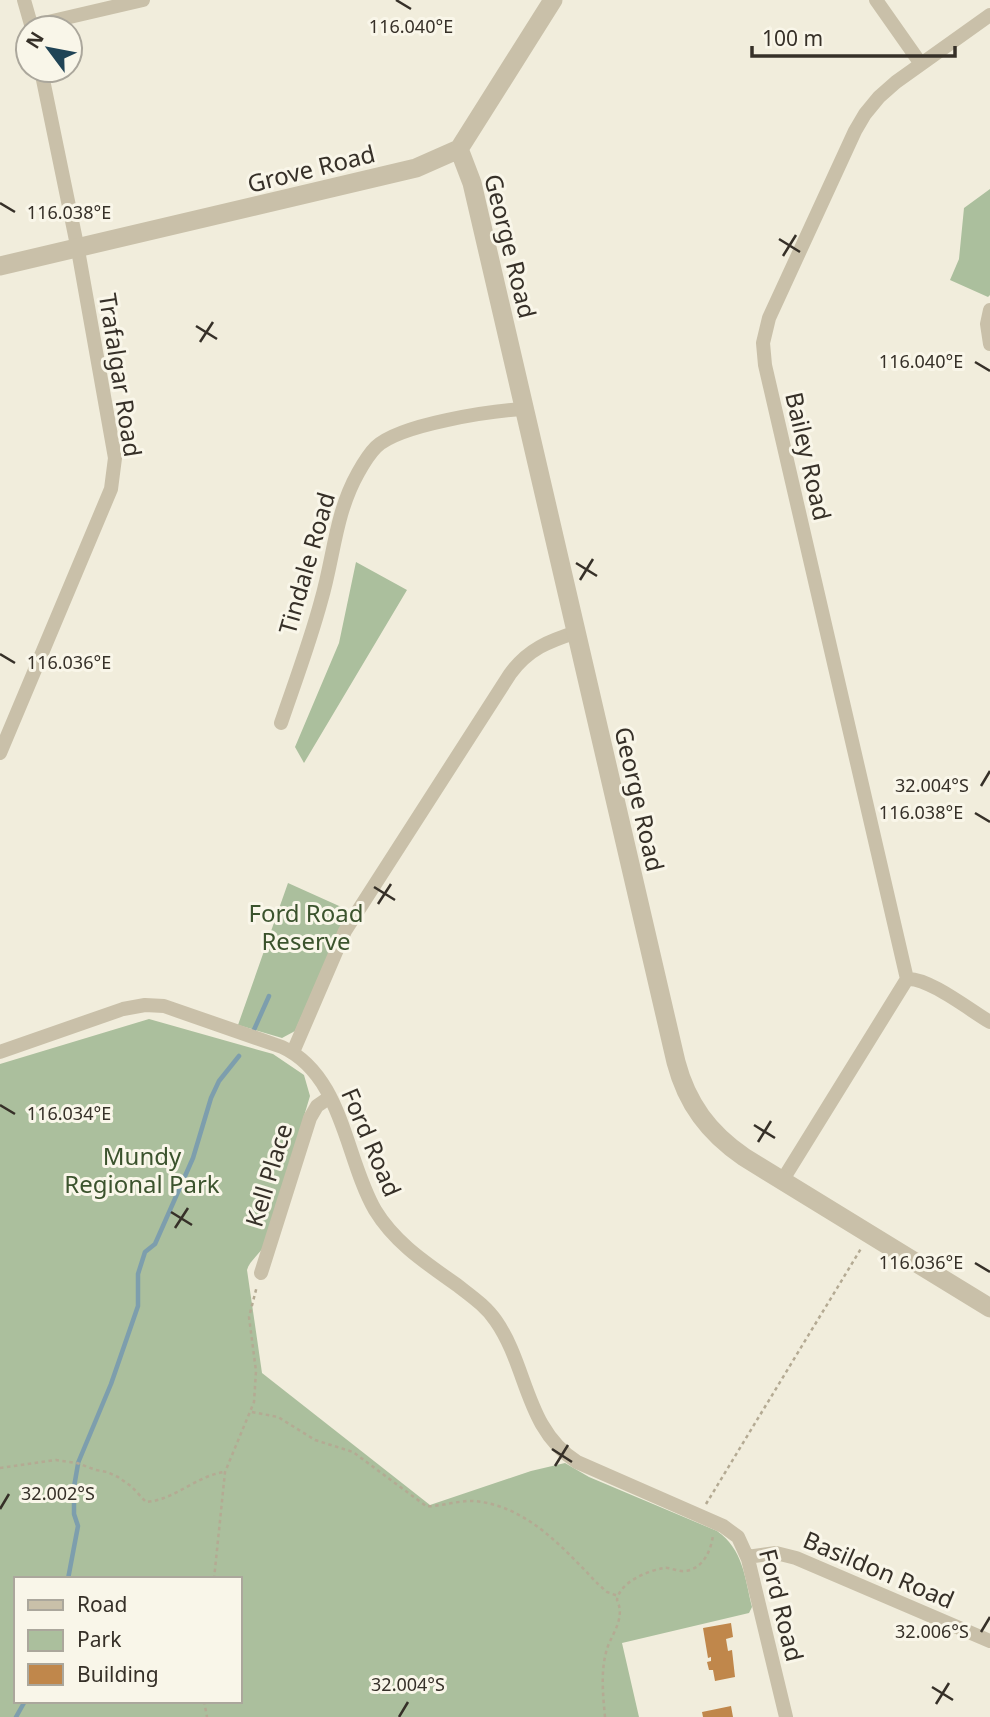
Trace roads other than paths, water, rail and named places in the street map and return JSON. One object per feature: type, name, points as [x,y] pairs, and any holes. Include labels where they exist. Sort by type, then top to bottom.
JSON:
[{"type":"street","points":[[84,14],[143,0]]},
{"type":"street","points":[[459,149],[553,0]]},
{"type":"street","points":[[876,0],[921,64]]},
{"type":"street","name":"Bailey Road","points":[[907,979],[765,366],[763,343],[769,318],[860,122],[887,89],[990,15]]},
{"type":"street","name":"Trafalgar Road","points":[[0,753],[111,489],[115,458],[78,250],[44,84]]},
{"type":"street","name":"Grove Road","points":[[0,267],[416,168],[459,149]]},
{"type":"street","name":"George Road","points":[[459,149],[472,183],[684,1087],[696,1112],[717,1137],[744,1157],[990,1308]]},
{"type":"street","points":[[990,310],[987,324],[990,344]]},
{"type":"street","name":"Tindale Road","points":[[281,723],[322,598],[342,508],[354,480],[372,452],[383,441],[409,430],[494,411],[524,409]]},
{"type":"street","points":[[0,1052],[123,1009],[156,1005],[293,1052],[345,931],[510,674],[534,649],[552,639],[577,632]]},
{"type":"street","points":[[782,1181],[907,979],[912,978],[926,984],[990,1022]]},
{"type":"street","name":"Ford Road","points":[[293,1052],[318,1077],[330,1097],[379,1216],[404,1246],[474,1298],[495,1319],[536,1415],[558,1447],[577,1462],[714,1522],[738,1537],[747,1557],[786,1717]]},
{"type":"street","name":"Kell Place","points":[[261,1273],[310,1118],[317,1107],[330,1097]]},
{"type":"street","name":"Basildon Road","points":[[747,1557],[776,1553],[796,1558],[990,1641]]},
{"type":"waterway","points":[[253,1032],[269,996]]},
{"type":"waterway","points":[[78,1463],[111,1384],[138,1306],[138,1274],[145,1252],[155,1244],[193,1158],[211,1098],[219,1081],[239,1056]]},
{"type":"waterway","points":[[68,1577],[78,1526],[74,1514],[74,1487],[78,1464]]},
{"type":"waterway","points":[[16,1717],[24,1703]]},
{"type":"park label","name":"Ford Road Reserve","points":[[306,926]]},
{"type":"park label","name":"Mundy Regional Park","points":[[142,1169]]}]
